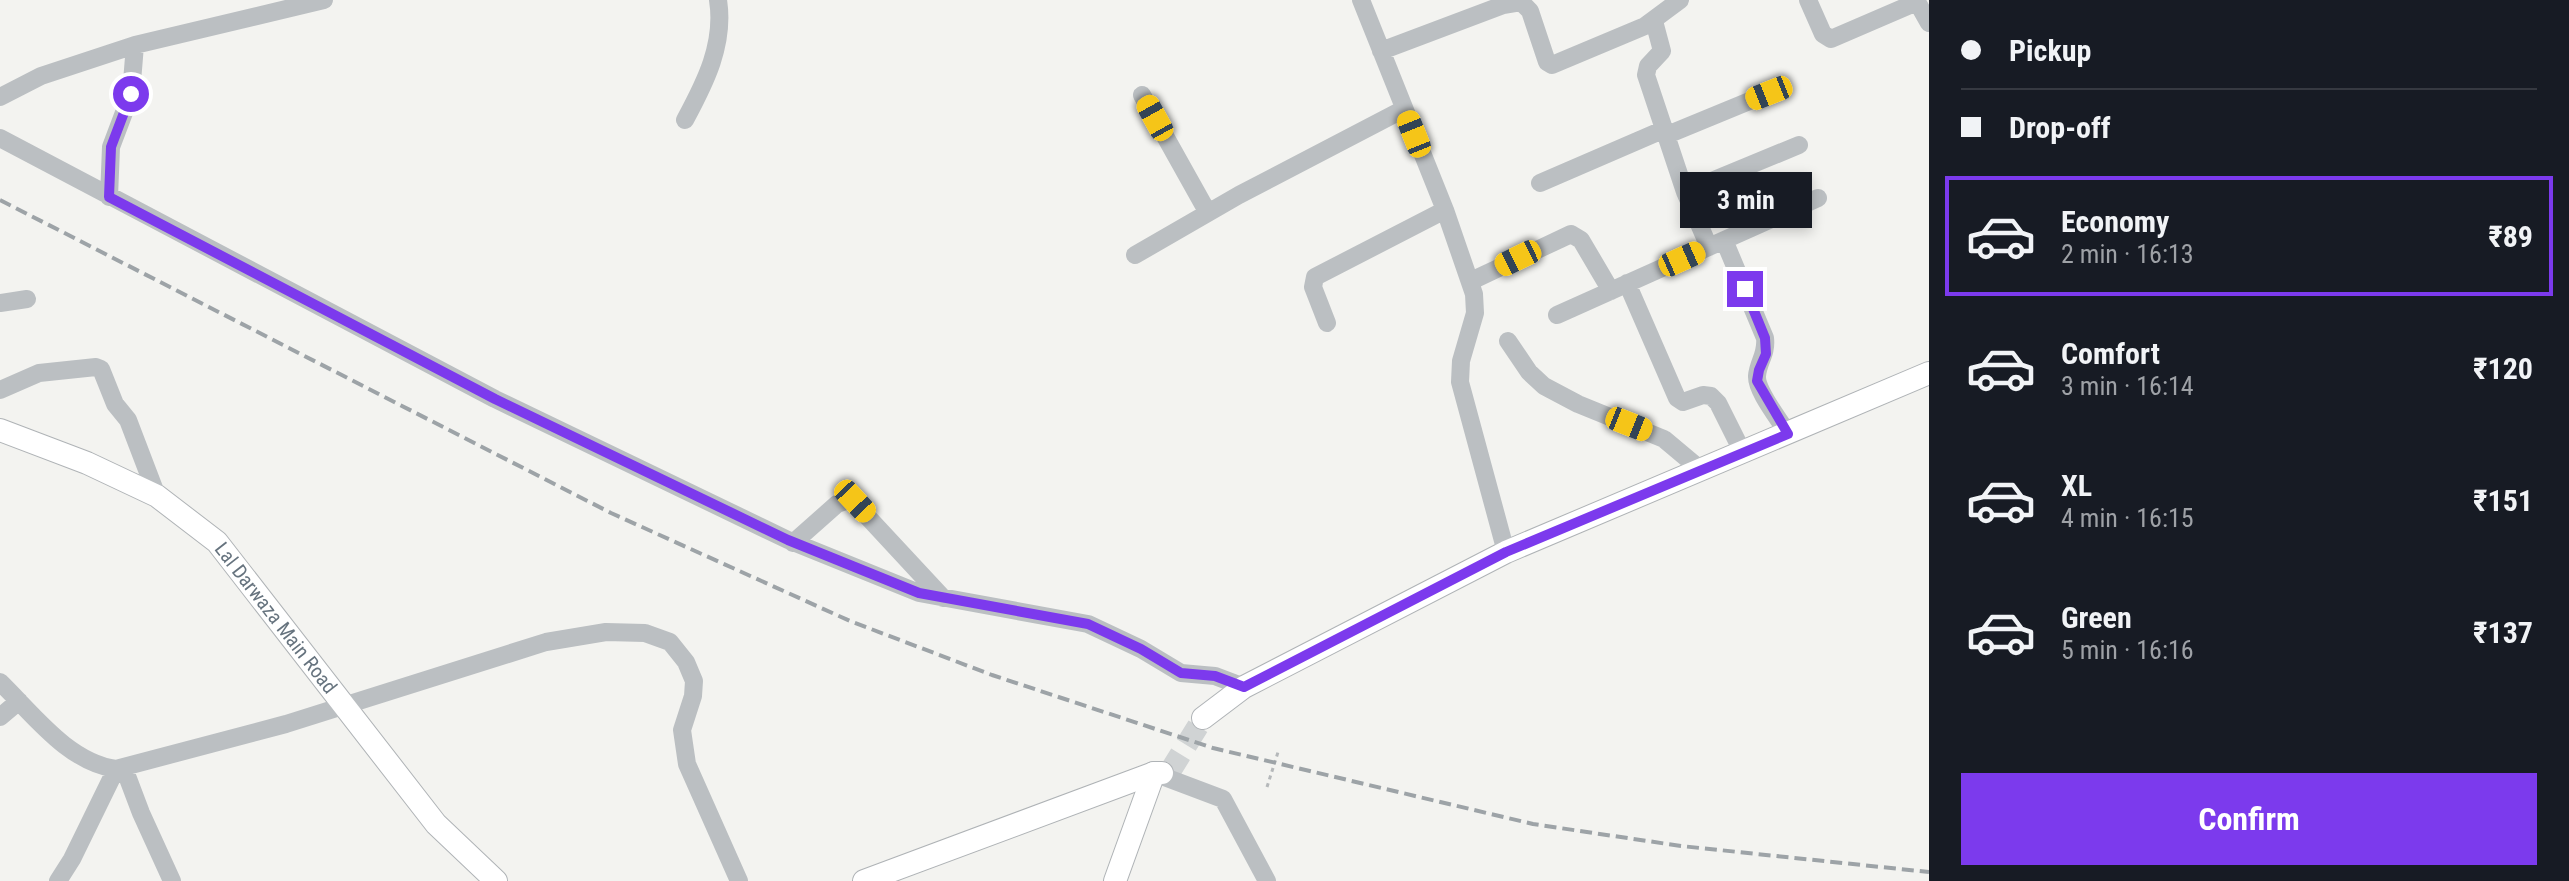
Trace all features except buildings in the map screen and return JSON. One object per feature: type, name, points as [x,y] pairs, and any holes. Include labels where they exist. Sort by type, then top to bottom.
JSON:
[{"type":"main road","points":[[1203,718],[1244,687],[1506,552],[1926,380]]},
{"type":"main road","name":"Lal Darwaza Main Road","points":[[0,430],[87,463],[157,496],[217,542],[436,824],[496,881]]},
{"type":"main road","points":[[864,881],[1162,773]]},
{"type":"main road","points":[[1115,881],[1162,773]]},
{"type":"street","points":[[0,97],[41,76],[135,45],[284,4],[324,0]]},
{"type":"street","points":[[685,120],[714,56],[719,33],[718,0]]},
{"type":"street","points":[[1361,0],[1471,281],[1475,313],[1461,361],[1460,382],[1506,552]]},
{"type":"street","points":[[1381,51],[1515,3],[1524,4],[1530,11],[1547,62],[1552,65],[1654,21],[1680,0]]},
{"type":"street","points":[[1808,0],[1823,34],[1831,39],[1916,1],[1929,23]]},
{"type":"street","points":[[1654,21],[1662,51],[1646,71],[1685,192],[1717,243],[1765,338],[1766,354],[1757,375],[1759,388],[1788,434]]},
{"type":"street","points":[[109,197],[111,147],[131,94],[135,45]]},
{"type":"street","points":[[1540,183],[1769,93]]},
{"type":"street","points":[[1142,95],[1208,213]]},
{"type":"street","points":[[1135,255],[1404,109]]},
{"type":"street","points":[[0,138],[481,392],[793,543],[919,593],[1088,624],[1141,649],[1181,673],[1215,676],[1244,687]]},
{"type":"street","points":[[1685,192],[1799,145]]},
{"type":"street","points":[[1557,315],[1818,198]]},
{"type":"street","points":[[1327,323],[1313,287],[1315,277],[1445,210]]},
{"type":"street","points":[[1471,281],[1571,234],[1581,240],[1619,287],[1677,398],[1683,402],[1703,395],[1711,396],[1718,403],[1743,453]]},
{"type":"street","points":[[0,303],[27,299]]},
{"type":"street","points":[[1508,341],[1529,372],[1544,386],[1578,404],[1664,439],[1701,470]]},
{"type":"street","points":[[0,390],[39,373],[101,369],[115,404],[128,420],[157,496]]},
{"type":"street","points":[[793,543],[837,504],[851,499],[943,598]]},
{"type":"street","points":[[0,682],[78,755],[99,766],[120,768],[345,706],[546,642],[606,632],[645,633],[670,642],[686,662],[694,681],[693,696],[682,730],[687,764],[739,881]]},
{"type":"street","points":[[0,717],[19,701]]},
{"type":"street","points":[[58,881],[120,768]]},
{"type":"street","points":[[120,768],[172,881]]},
{"type":"street","points":[[1162,773],[1223,799],[1267,881]]},
{"type":"path","points":[[1267,787],[1279,749]]},
{"type":"tunnel","points":[[1169,773],[1203,718]]},
{"type":"railway","points":[[0,200],[611,513],[850,621],[992,675],[1213,748],[1533,824],[1681,846],[1929,872]]},
{"type":"route","points":[[131,94],[111,147],[109,197],[495,399],[788,540],[929,596],[1088,624],[1141,649],[1181,673],[1215,676],[1244,687],[1506,552],[1788,434],[1759,388],[1757,375],[1766,354],[1765,338],[1745,289]]}]
